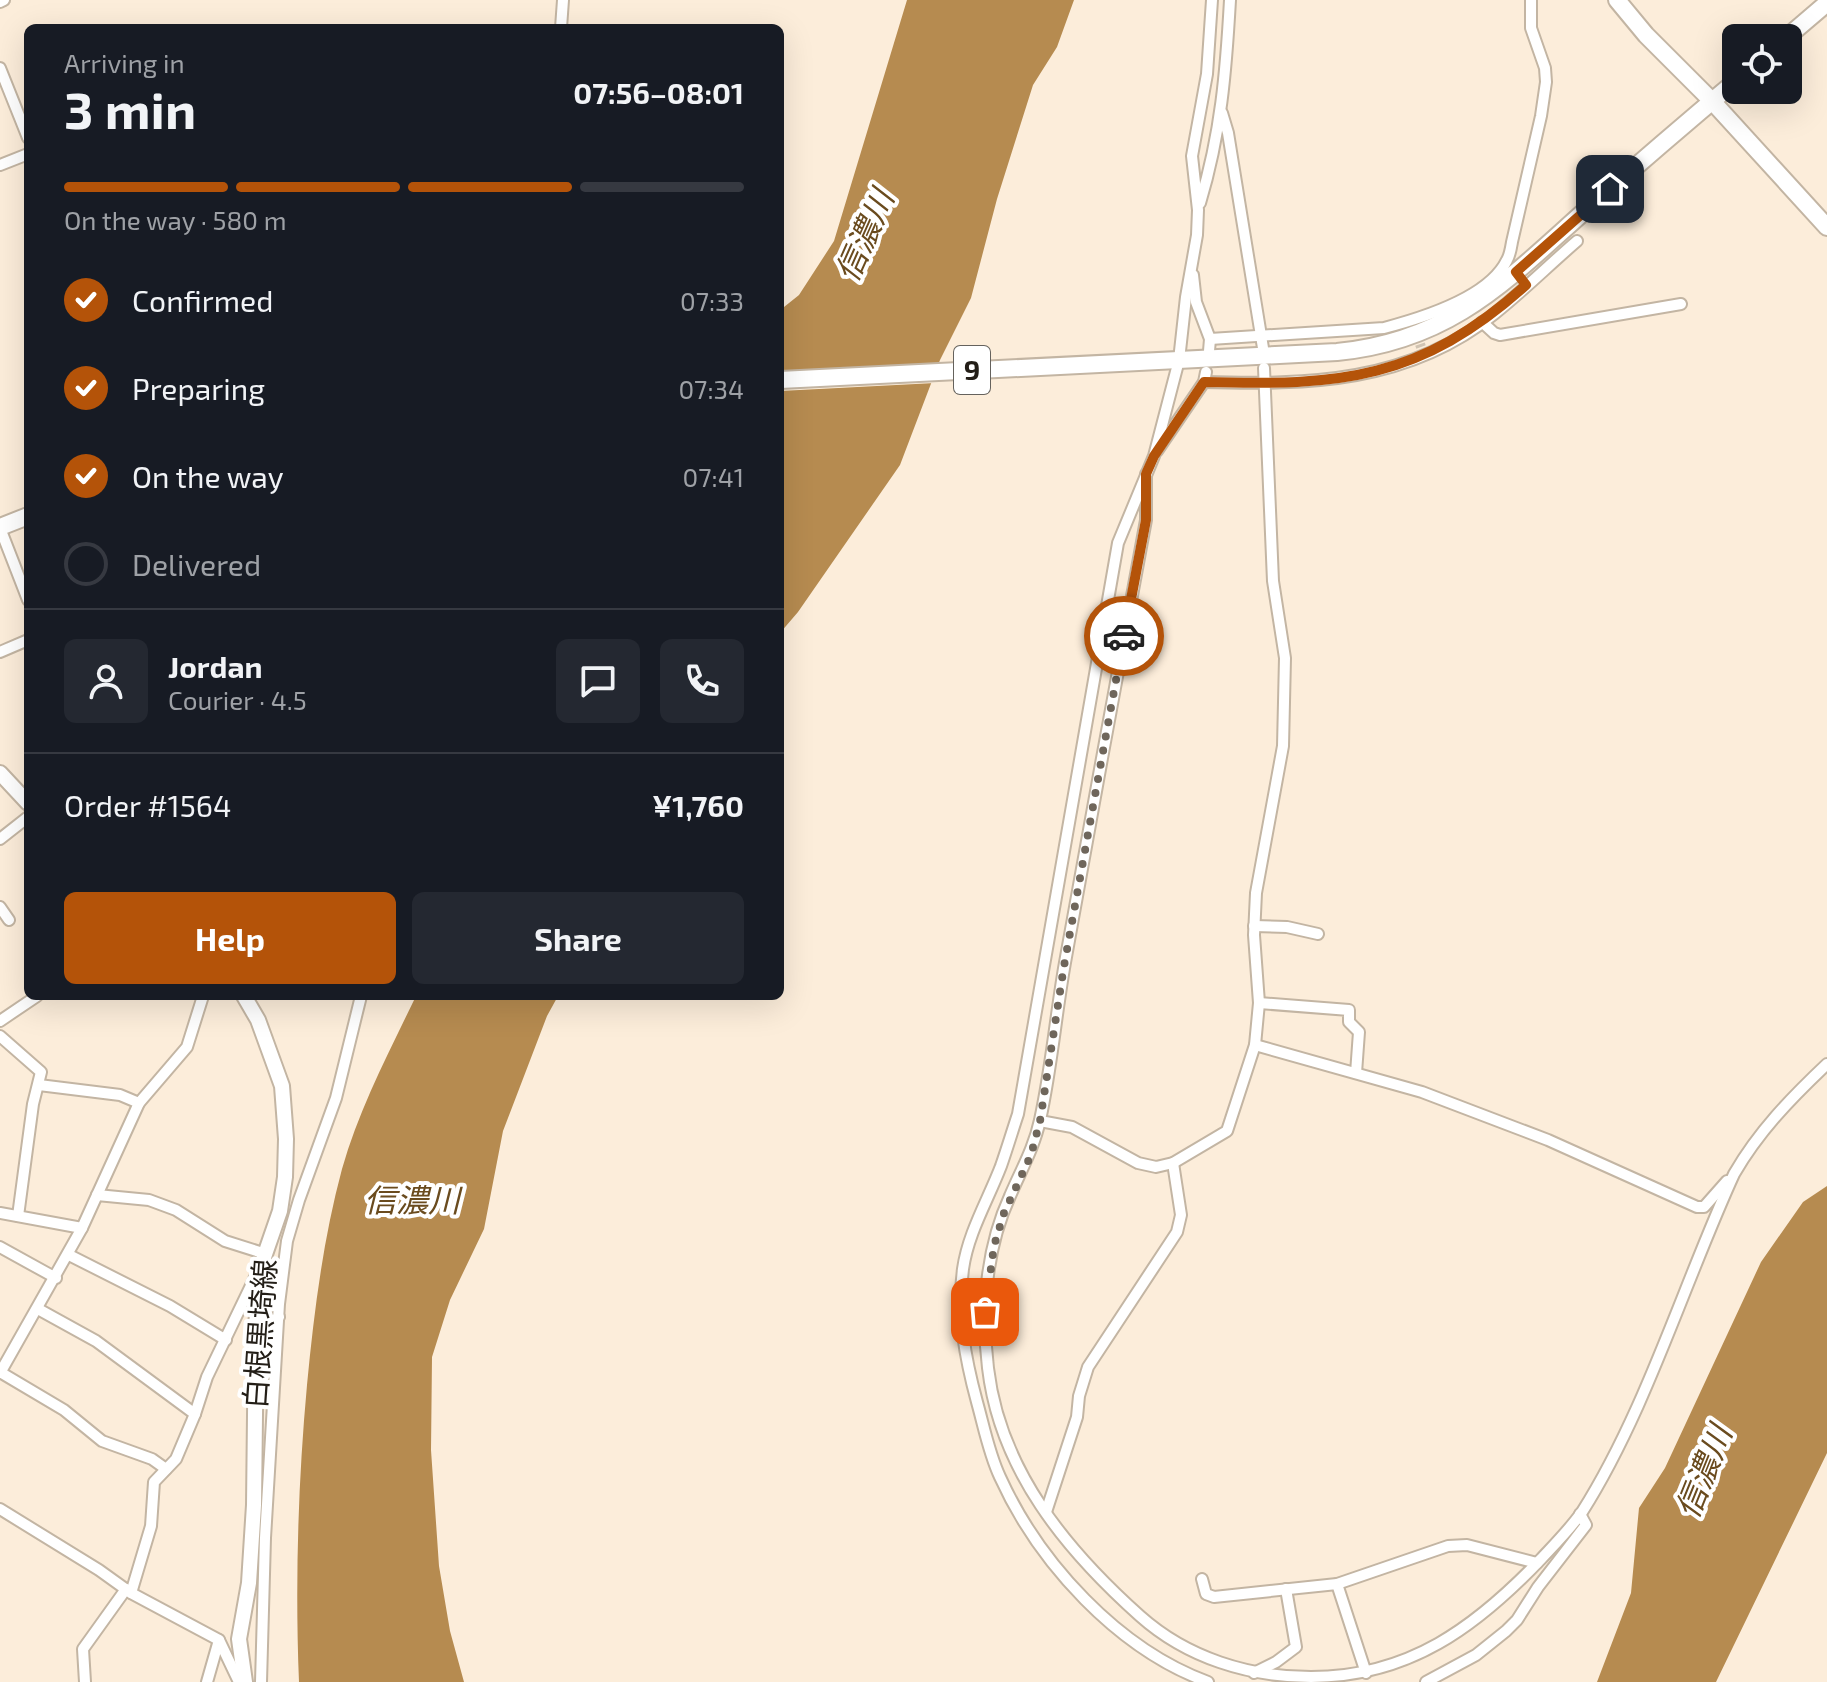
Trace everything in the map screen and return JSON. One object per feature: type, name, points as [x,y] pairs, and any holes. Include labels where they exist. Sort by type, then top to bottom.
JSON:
[{"type":"main road","points":[[1617,0],[1646,35],[1712,101],[1827,227]]},
{"type":"main road","points":[[1802,24],[1827,3]]},
{"type":"main road","name":"9","points":[[784,380],[1349,351],[1401,341],[1457,316],[1486,297],[1722,93]]},
{"type":"main road","points":[[0,527],[24,518]]},
{"type":"main road","points":[[0,773],[24,799]]},
{"type":"main road","name":"白根黒埼線","points":[[242,1682],[239,1639],[247,1599],[254,1505],[255,1378],[264,1258],[280,1211],[285,1177],[283,1093],[258,1020],[246,1000]]},
{"type":"street","points":[[561,24],[563,0]]},
{"type":"street","points":[[1198,210],[1192,156],[1207,74],[1212,0]]},
{"type":"street","points":[[1154,456],[1192,261],[1198,210],[1211,169],[1222,113],[1230,0]]},
{"type":"street","points":[[1208,1682],[1164,1661],[1095,1608],[1073,1587],[1030,1533],[998,1474],[971,1381],[960,1311],[963,1270],[968,1245],[1001,1166],[1018,1114],[1118,543],[1154,456],[1205,377],[1264,383],[1342,379],[1377,373],[1482,322],[1516,273],[1541,116],[1545,68],[1531,28],[1531,0]]},
{"type":"street","points":[[1605,0],[1636,30],[1646,35]]},
{"type":"street","points":[[0,68],[24,128]]},
{"type":"street","points":[[1222,113],[1228,133],[1263,348]]},
{"type":"street","points":[[0,165],[24,156]]},
{"type":"street","points":[[1210,339],[1356,331],[1413,324],[1473,293],[1490,280],[1516,273],[1577,241]]},
{"type":"street","points":[[1192,261],[1196,302],[1210,339],[1209,351]]},
{"type":"street","points":[[1482,322],[1500,335],[1681,304]]},
{"type":"street","points":[[1040,1121],[1072,1127],[1138,1163],[1156,1167],[1173,1163],[1227,1131],[1255,1045],[1259,1003],[1254,926],[1256,893],[1283,746],[1285,681],[1285,658],[1273,581],[1264,368]]},
{"type":"street","points":[[1146,474],[1146,520],[1064,966],[1040,1121],[1031,1155],[1009,1198],[994,1246],[986,1289],[985,1341],[1000,1428],[1031,1492],[1071,1549],[1155,1629],[1192,1651],[1253,1673],[1311,1677],[1366,1673],[1439,1646],[1489,1610],[1537,1563],[1580,1514],[1643,1391],[1734,1174],[1752,1144],[1787,1102],[1827,1064]]},
{"type":"street","points":[[0,527],[24,590]]},
{"type":"street","points":[[0,652],[24,642]]},
{"type":"street","points":[[0,839],[24,820]]},
{"type":"street","points":[[0,907],[9,920]]},
{"type":"street","points":[[1254,926],[1287,927],[1318,934]]},
{"type":"street","points":[[0,1021],[31,1000]]},
{"type":"street","points":[[166,1469],[152,1459],[102,1441],[64,1410],[0,1372],[69,1255],[139,1103],[187,1047],[202,1000]]},
{"type":"street","points":[[261,1682],[265,1538],[279,1317],[290,1228],[336,1098],[360,1000]]},
{"type":"street","points":[[1259,1003],[1349,1010],[1349,1022],[1359,1032],[1356,1073]]},
{"type":"street","points":[[0,1036],[41,1072],[33,1104],[18,1216]]},
{"type":"street","points":[[1255,1045],[1422,1092],[1548,1140],[1697,1207],[1704,1207],[1734,1174]]},
{"type":"street","points":[[39,1085],[120,1095],[139,1103]]},
{"type":"street","points":[[1046,1512],[1077,1417],[1079,1396],[1088,1367],[1177,1232],[1181,1215],[1173,1163]]},
{"type":"street","points":[[85,1682],[83,1649],[128,1591],[151,1526],[154,1482],[176,1459],[207,1377],[264,1258],[225,1241],[176,1210],[149,1200],[97,1195]]},
{"type":"street","points":[[0,1213],[82,1228]]},
{"type":"street","points":[[0,1247],[56,1278]]},
{"type":"street","points":[[69,1255],[170,1306],[226,1340]]},
{"type":"street","points":[[38,1309],[96,1341],[195,1414]]},
{"type":"street","points":[[255,1378],[263,1373],[270,1323],[279,1317]]},
{"type":"street","points":[[0,1509],[128,1591],[219,1640],[242,1682]]},
{"type":"street","points":[[1426,1682],[1484,1650],[1517,1620],[1586,1525],[1580,1514]]},
{"type":"street","points":[[1202,1579],[1206,1594],[1214,1597],[1337,1584],[1448,1546],[1467,1545],[1537,1563]]},
{"type":"street","points":[[1337,1584],[1366,1673]]},
{"type":"street","points":[[1253,1673],[1276,1662],[1296,1647],[1286,1589]]},
{"type":"street","points":[[207,1682],[219,1640]]},
{"type":"water","name":"信濃川","points":[[907,0],[1074,0],[1057,47],[1033,85],[997,199],[971,298],[940,360],[900,465],[784,628],[784,307],[799,295],[834,241]]},
{"type":"water","name":"信濃川","points":[[414,1000],[556,1000],[503,1131],[484,1229],[450,1300],[432,1357],[431,1450],[439,1566],[450,1631],[464,1682],[299,1682],[297,1570],[301,1459],[316,1303],[324,1249],[342,1169],[375,1081]]},
{"type":"water","name":"信濃川","points":[[1827,1186],[1827,1453],[1716,1682],[1597,1682],[1631,1593],[1639,1508],[1665,1468],[1761,1262],[1803,1202]]},
{"type":"pier","points":[[941,366],[935,383],[784,391],[784,375]]},
{"type":"tunnel","points":[[1415,330],[1421,347]]},
{"type":"way so far","points":[[985,1312],[994,1246],[1009,1198],[1031,1155],[1040,1121],[1064,966],[1124,636]]},
{"type":"route","points":[[1124,636],[1146,520],[1146,474],[1154,456],[1204,382],[1342,379],[1377,373],[1415,360],[1493,315],[1526,285],[1516,272],[1610,189]]}]
